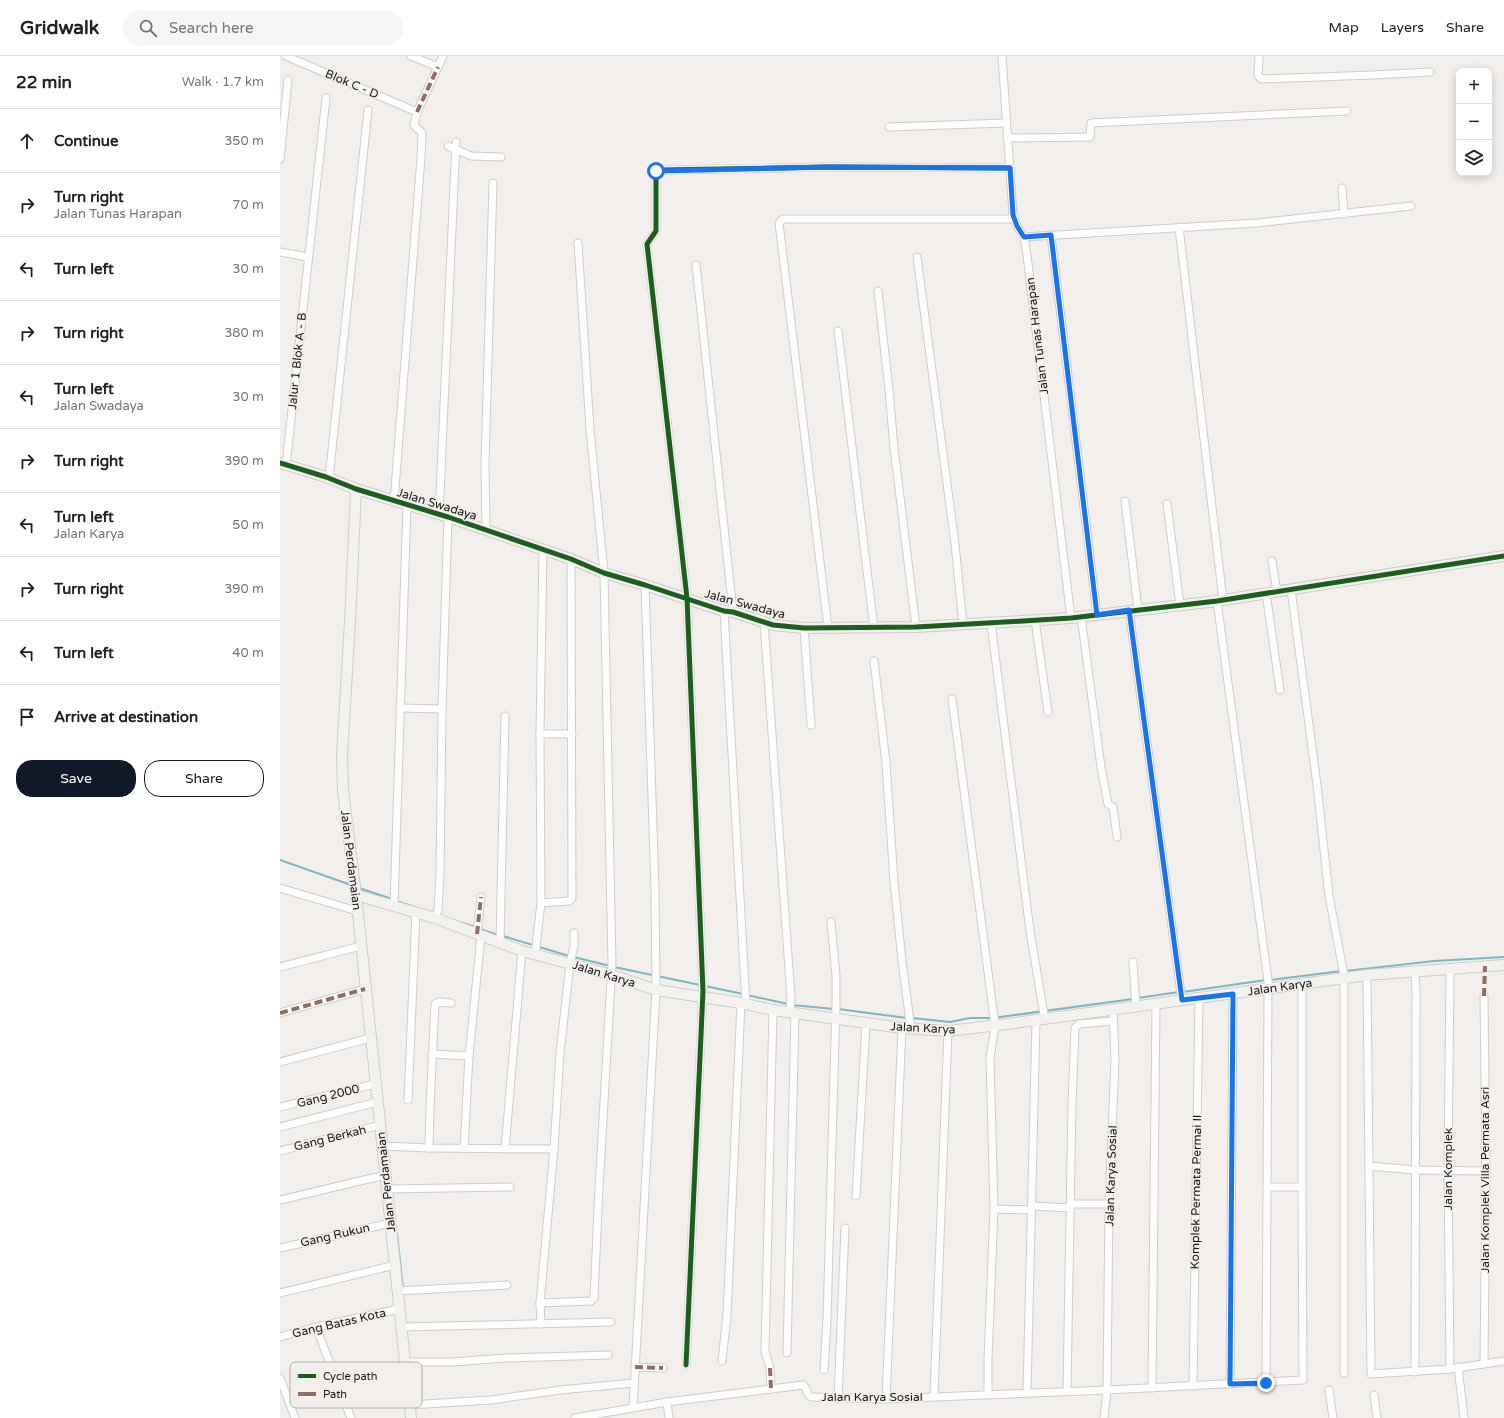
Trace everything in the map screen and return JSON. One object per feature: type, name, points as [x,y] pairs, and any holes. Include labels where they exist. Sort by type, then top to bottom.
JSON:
[{"type":"street","name":"Blok C - D","points":[[286,56],[417,112]]},
{"type":"street","points":[[411,56],[438,67]]},
{"type":"street","points":[[394,501],[422,158],[422,133],[414,125],[417,112],[443,56]]},
{"type":"street","name":"Jalan Tunas Harapan","points":[[1002,56],[1014,219],[1024,237],[1034,307],[1071,618]]},
{"type":"street","points":[[1259,56],[1258,75],[1260,79],[1430,72]]},
{"type":"street","points":[[280,159],[288,80]]},
{"type":"street","name":"Jalur 1 Blok A - B","points":[[283,464],[326,98]]},
{"type":"street","points":[[329,478],[368,110]]},
{"type":"street","points":[[1007,138],[1090,137],[1091,123],[1347,111]]},
{"type":"street","points":[[889,127],[1006,123]]},
{"type":"street","points":[[436,914],[440,870],[443,516],[456,142]]},
{"type":"street","points":[[448,146],[456,151],[471,156],[501,157]]},
{"type":"street","points":[[686,1365],[703,994],[687,598],[647,244],[656,231],[657,170],[829,167],[1010,168]]},
{"type":"street","points":[[486,530],[485,464],[493,183]]},
{"type":"street","points":[[1342,188],[1344,214]]},
{"type":"street","points":[[1024,237],[1257,223],[1411,206]]},
{"type":"street","points":[[828,628],[778,223],[783,219],[1014,219]]},
{"type":"street","points":[[1179,227],[1220,600],[1269,987],[1266,1187],[1266,1383]]},
{"type":"street","points":[[1051,235],[1097,615]]},
{"type":"street","points":[[540,1303],[591,1301],[594,1298],[612,970],[604,574],[590,430],[578,243]]},
{"type":"street","points":[[280,252],[308,257]]},
{"type":"street","points":[[917,258],[955,544],[963,624]]},
{"type":"street","points":[[696,265],[729,612],[745,988],[727,1315],[722,1361]]},
{"type":"street","points":[[878,290],[894,448],[916,627]]},
{"type":"street","points":[[838,331],[874,628]]},
{"type":"street","points":[[283,464],[329,478],[356,489]]},
{"type":"street","name":"Jalan Swadaya","points":[[356,489],[443,516],[571,559],[604,574],[645,585],[773,625],[804,628],[916,627],[1071,618],[1277,592],[1504,556]]},
{"type":"street","name":"Jalan Perdamaian","points":[[356,489],[357,495],[342,754],[344,805],[357,893],[357,911],[391,1222],[399,1310],[408,1362]]},
{"type":"street","points":[[1125,501],[1134,610],[1182,999]]},
{"type":"street","points":[[1167,504],[1180,605]]},
{"type":"street","points":[[395,901],[407,506]]},
{"type":"street","points":[[536,953],[541,903],[540,734],[543,550]]},
{"type":"street","points":[[541,903],[569,901],[572,898],[571,559]]},
{"type":"street","points":[[1272,561],[1277,592]]},
{"type":"street","points":[[633,1408],[656,986],[655,881],[645,585]]},
{"type":"street","points":[[1291,589],[1317,785],[1329,896],[1344,977],[1344,1373]]},
{"type":"street","points":[[1266,593],[1280,690]]},
{"type":"street","points":[[1081,616],[1101,768],[1108,804],[1113,806],[1117,837]]},
{"type":"street","points":[[1035,620],[1048,712]]},
{"type":"street","points":[[764,622],[792,1011],[787,1353]]},
{"type":"street","points":[[991,623],[1023,880],[1042,1006],[1031,1208],[1027,1392]]},
{"type":"street","points":[[804,628],[811,725]]},
{"type":"street","points":[[874,660],[886,763],[894,882],[908,1012],[886,1399]]},
{"type":"street","points":[[952,699],[994,1020],[990,1058],[994,1209],[988,1394]]},
{"type":"street","points":[[400,708],[442,709]]},
{"type":"street","points":[[500,938],[504,716]]},
{"type":"street","points":[[540,734],[572,734]]},
{"type":"street","points":[[280,888],[357,911]]},
{"type":"street","name":"Jalan Karya","points":[[357,893],[395,901],[416,912],[436,914],[479,935],[500,938],[522,951],[572,959],[612,970],[656,986],[744,1002],[773,1010],[835,1016],[866,1024],[948,1031],[994,1020],[1041,1018],[1113,1010],[1136,1003],[1156,1004],[1182,999],[1199,999],[1269,987],[1302,984],[1344,977],[1504,965]]},
{"type":"street","points":[[464,1148],[469,1056],[481,897]]},
{"type":"street","points":[[408,1100],[416,912]]},
{"type":"street","points":[[824,1370],[836,1004],[836,976],[830,922]]},
{"type":"street","points":[[541,1324],[540,1303],[554,1149],[560,1053],[574,933]]},
{"type":"street","points":[[280,967],[361,946]]},
{"type":"street","points":[[505,1149],[522,951]]},
{"type":"street","points":[[1133,962],[1136,1003]]},
{"type":"street","name":"Jalan Komplek","points":[[1450,969],[1448,1170],[1450,1369]]},
{"type":"street","points":[[1415,971],[1415,1372]]},
{"type":"street","points":[[1367,975],[1371,1374],[1450,1369],[1504,1361]]},
{"type":"street","points":[[1107,1390],[1303,1380],[1302,984]]},
{"type":"street","points":[[280,1013],[365,990]]},
{"type":"street","points":[[1230,1384],[1233,994]]},
{"type":"street","name":"Jalan Komplek Villa Permata Asri","points":[[1484,996],[1486,1171],[1484,1364]]},
{"type":"street","name":"Komplek Permata Permai II","points":[[1193,1386],[1199,999]]},
{"type":"street","points":[[430,1148],[432,1054],[435,1004],[439,1002],[451,1003]]},
{"type":"street","points":[[1152,1388],[1156,1004]]},
{"type":"street","points":[[771,1389],[770,1368],[765,1352],[773,1010]]},
{"type":"street","name":"Jalan Karya Sosial","points":[[1104,1418],[1107,1390],[1109,1204],[1115,1060],[1113,1010]]},
{"type":"street","points":[[1067,1391],[1072,1103],[1075,1028],[1080,1024],[1113,1021]]},
{"type":"street","points":[[856,1196],[866,1024]]},
{"type":"street","points":[[934,1396],[948,1031]]},
{"type":"street","points":[[280,1062],[370,1038]]},
{"type":"street","points":[[432,1054],[469,1056]]},
{"type":"street","name":"Gang 2000","points":[[280,1108],[375,1084]]},
{"type":"street","points":[[280,1128],[377,1102]]},
{"type":"street","name":"Gang Berkah","points":[[280,1150],[380,1125]]},
{"type":"street","points":[[382,1146],[554,1149]]},
{"type":"street","points":[[1369,1166],[1415,1170],[1486,1171]]},
{"type":"street","points":[[280,1200],[385,1175]]},
{"type":"street","points":[[387,1189],[510,1187]]},
{"type":"street","points":[[1266,1187],[1302,1187]]},
{"type":"street","points":[[994,1209],[1109,1204]]},
{"type":"street","name":"Gang Rukun","points":[[280,1248],[391,1222]]},
{"type":"street","points":[[838,1398],[845,1228]]},
{"type":"street","points":[[280,1293],[395,1265]]},
{"type":"street","points":[[398,1291],[507,1285]]},
{"type":"street","name":"Gang Batas Kota","points":[[280,1337],[316,1327],[399,1310]]},
{"type":"street","points":[[401,1327],[611,1322]]},
{"type":"street","points":[[316,1327],[330,1362]]},
{"type":"street","points":[[408,1362],[452,1362],[506,1358],[608,1355]]},
{"type":"street","points":[[636,1367],[663,1368]]},
{"type":"street","points":[[1458,1367],[1464,1418]]},
{"type":"street","points":[[280,1378],[290,1405]]},
{"type":"street","points":[[422,1404],[491,1400],[560,1390],[634,1383]]},
{"type":"street","name":"Jalan Karya Sosial","points":[[575,1418],[667,1402],[803,1385],[806,1387],[809,1396],[811,1397],[886,1399],[1027,1392],[1107,1390]]},
{"type":"street","points":[[1329,1390],[1333,1418]]},
{"type":"street","points":[[1374,1395],[1377,1418]]},
{"type":"street","points":[[667,1402],[669,1418]]},
{"type":"street","points":[[291,1408],[295,1418]]},
{"type":"street","points":[[348,1408],[352,1418]]},
{"type":"street","name":"Jalan Perdamaian","points":[[410,1408],[411,1418]]},
{"type":"waterway","points":[[280,860],[351,885]]},
{"type":"waterway","points":[[359,888],[392,899]]},
{"type":"waterway","points":[[396,901],[415,907]]},
{"type":"waterway","points":[[459,922],[476,927]]},
{"type":"waterway","points":[[480,929],[498,935]]},
{"type":"waterway","points":[[503,936],[569,956]]},
{"type":"waterway","points":[[574,957],[610,966]]},
{"type":"waterway","points":[[1346,971],[1434,961],[1504,957]]},
{"type":"waterway","points":[[614,967],[743,994]]},
{"type":"waterway","points":[[1270,980],[1342,971]]},
{"type":"waterway","points":[[1183,992],[1266,980]]},
{"type":"waterway","points":[[1138,998],[1179,992]]},
{"type":"waterway","points":[[747,995],[788,1004]]},
{"type":"waterway","points":[[912,1018],[950,1022],[970,1018],[993,1018],[1133,999]]},
{"type":"waterway","points":[[792,1005],[834,1009]]},
{"type":"waterway","points":[[838,1009],[907,1018]]},
{"type":"waterway","points":[[397,1234],[403,1289]]},
{"type":"marked path","points":[[417,112],[438,67]]},
{"type":"marked path","points":[[477,934],[481,897]]},
{"type":"marked path","points":[[1484,996],[1485,966]]},
{"type":"marked path","points":[[280,1013],[365,989]]},
{"type":"marked path","points":[[635,1367],[663,1368]]},
{"type":"marked path","points":[[770,1368],[771,1389]]},
{"type":"cycle path","points":[[686,1365],[703,991],[687,598],[647,244],[656,231],[656,172],[657,170],[829,167],[1010,168]]},
{"type":"cycle path","points":[[280,463],[326,477],[356,489],[448,517],[571,559],[604,573],[724,611],[733,612],[773,625],[804,628],[916,627],[1071,618],[1217,601],[1504,556]]},
{"type":"route","points":[[656,171],[829,167],[1010,168],[1013,215],[1017,226],[1024,237],[1051,235],[1084,518],[1097,615],[1129,610],[1182,1000],[1233,994],[1230,1384],[1266,1383]]}]
